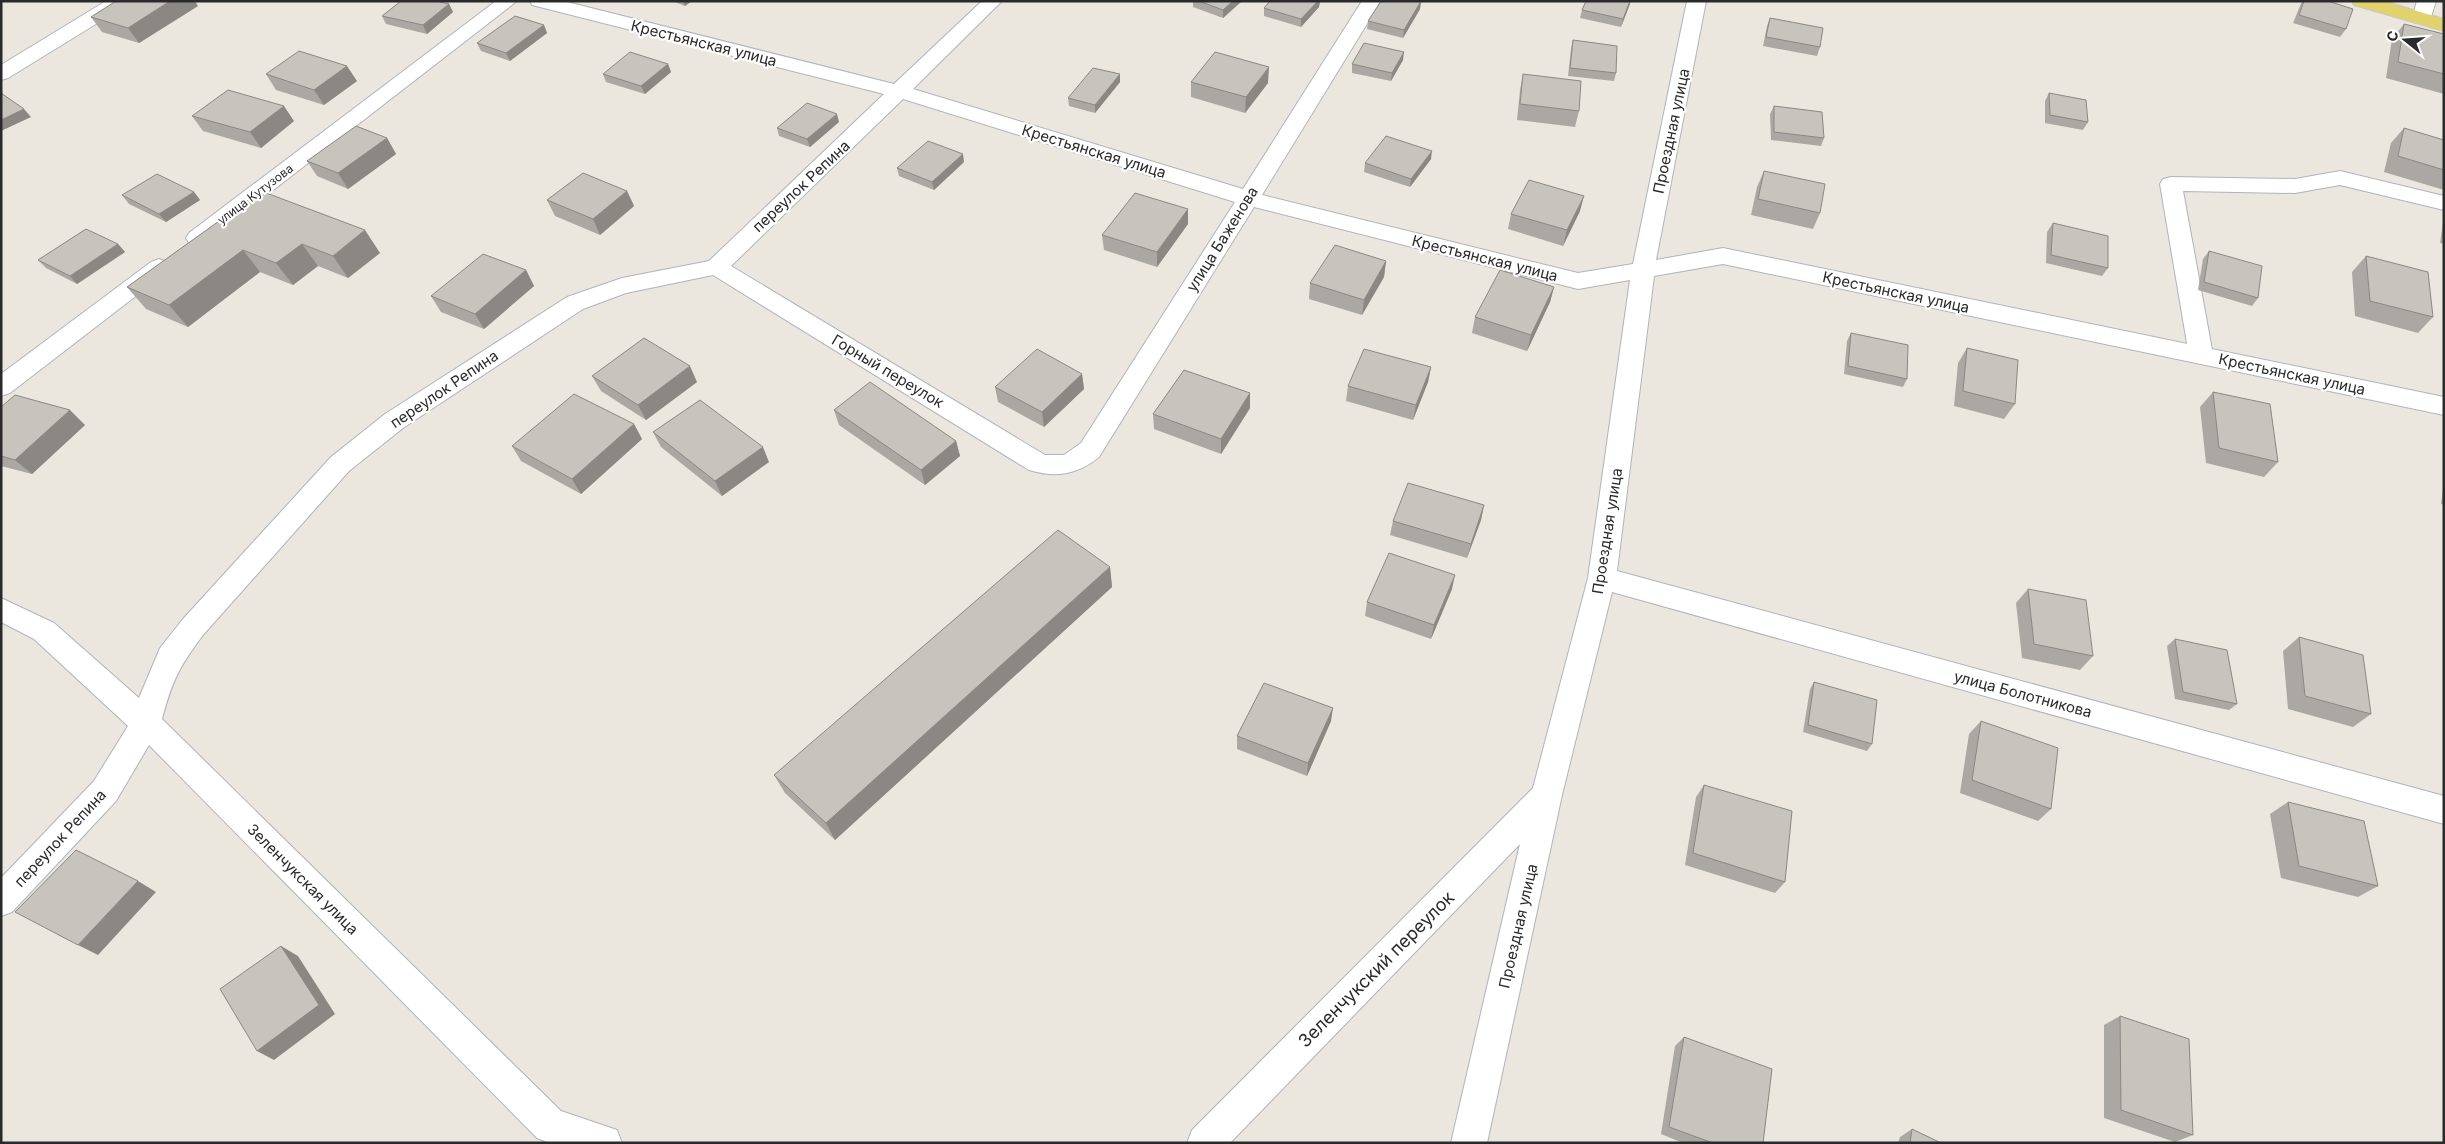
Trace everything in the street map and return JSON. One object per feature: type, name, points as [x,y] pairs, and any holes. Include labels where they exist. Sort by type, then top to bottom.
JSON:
[{"type":"main road","points":[[2361,1],[2424,10],[2444,25]]},
{"type":"street","points":[[1,74],[120,1]]},
{"type":"street","name":"улица Кутузова","points":[[1,387],[508,1]]},
{"type":"street","name":"Крестьянская улица","points":[[540,1],[900,92],[1247,198],[1578,281],[1723,256],[2444,406]]},
{"type":"street","name":"переулок Репина","points":[[1,902],[105,791],[146,723],[156,688],[170,657],[193,627],[340,464],[394,421],[575,303],[622,286],[716,267],[993,1]]},
{"type":"street","name":"улица Баженова","points":[[1063,467],[1079,459],[1090,450],[1372,1]]},
{"type":"street","name":"Проездная улица","points":[[1469,1143],[1547,795],[1602,578],[1643,269],[1697,1]]},
{"type":"street","points":[[2201,355],[2171,184],[2295,186],[2340,178],[2444,203]]},
{"type":"street","name":"Горный переулок","points":[[716,267],[1038,463],[1063,467]]},
{"type":"street","name":"улица Болотникова","points":[[1602,578],[2444,810]]},
{"type":"street","name":"Зеленчукская улица","points":[[1,609],[44,631],[146,723],[542,1134],[604,1143]]},
{"type":"street","name":"Зеленчукский переулок","points":[[1205,1143],[1547,795]]},
{"type":"building","points":[[116,1],[170,1],[128,28],[91,17]]},
{"type":"building","points":[[401,1],[436,1],[449,4],[423,25],[382,16]]},
{"type":"building","points":[[1199,1],[1233,1],[1223,10]]},
{"type":"building","points":[[1270,1],[1318,1],[1301,19],[1264,8]]},
{"type":"building","points":[[1381,1],[1421,1],[1404,30],[1368,21]]},
{"type":"building","points":[[1586,1],[1630,1],[1623,19],[1582,10]]},
{"type":"building","points":[[2304,1],[2328,1],[2353,9],[2346,29],[2299,15]]},
{"type":"building","points":[[515,16],[544,25],[506,53],[477,43]]},
{"type":"building","points":[[1770,18],[1823,28],[1820,47],[1766,37]]},
{"type":"building","points":[[2404,24],[2444,34],[2444,74],[2398,62]]},
{"type":"building","points":[[1573,40],[1617,46],[1616,73],[1570,68]]},
{"type":"building","points":[[1364,43],[1404,52],[1392,73],[1352,64]]},
{"type":"building","points":[[299,51],[347,66],[314,90],[266,74]]},
{"type":"building","points":[[630,52],[668,64],[641,86],[603,74]]},
{"type":"building","points":[[1215,52],[1269,67],[1246,97],[1191,82]]},
{"type":"building","points":[[1093,68],[1120,74],[1095,105],[1068,98]]},
{"type":"building","points":[[1523,74],[1581,81],[1579,111],[1520,104]]},
{"type":"building","points":[[228,90],[284,106],[250,132],[192,116]]},
{"type":"building","points":[[1,93],[24,109],[1,120]]},
{"type":"building","points":[[2049,93],[2086,100],[2088,122],[2050,115]]},
{"type":"building","points":[[807,103],[837,114],[807,139],[777,128]]},
{"type":"building","points":[[1774,106],[1822,112],[1824,138],[1774,132]]},
{"type":"building","points":[[356,126],[387,138],[338,173],[307,161]]},
{"type":"building","points":[[2404,128],[2444,140],[2444,170],[2398,156]]},
{"type":"building","points":[[1386,136],[1432,151],[1411,179],[1365,163]]},
{"type":"building","points":[[928,141],[963,154],[932,182],[897,168]]},
{"type":"building","points":[[1764,171],[1825,184],[1820,213],[1758,199]]},
{"type":"building","points":[[583,173],[627,191],[593,219],[547,200]]},
{"type":"building","points":[[157,174],[194,192],[159,214],[122,195]]},
{"type":"building","points":[[1529,180],[1584,196],[1567,230],[1511,214]]},
{"type":"building","points":[[261,191],[365,230],[333,256],[302,244],[276,263],[243,250],[169,305],[127,287]]},
{"type":"building","points":[[1135,193],[1188,209],[1157,252],[1102,235]]},
{"type":"building","points":[[2053,223],[2108,236],[2108,268],[2051,255]]},
{"type":"building","points":[[86,229],[118,244],[70,276],[38,260]]},
{"type":"building","points":[[1335,245],[1386,261],[1364,300],[1310,283]]},
{"type":"building","points":[[2209,251],[2262,266],[2258,298],[2204,282]]},
{"type":"building","points":[[483,254],[526,270],[475,314],[431,296]]},
{"type":"building","points":[[2366,256],[2428,272],[2433,317],[2370,301]]},
{"type":"building","points":[[1500,270],[1554,287],[1531,335],[1475,317]]},
{"type":"building","points":[[1851,333],[1908,345],[1907,379],[1848,366]]},
{"type":"building","points":[[644,338],[690,366],[638,405],[592,376]]},
{"type":"building","points":[[1967,348],[2018,360],[2015,404],[1963,391]]},
{"type":"building","points":[[1037,349],[1082,374],[1042,412],[995,387]]},
{"type":"building","points":[[1364,349],[1431,367],[1416,405],[1348,386]]},
{"type":"building","points":[[1184,370],[1250,393],[1221,439],[1153,414]]},
{"type":"building","points":[[870,382],[956,441],[921,470],[834,410]]},
{"type":"building","points":[[2213,392],[2270,404],[2278,462],[2219,448]]},
{"type":"building","points":[[574,394],[634,424],[572,479],[512,446]]},
{"type":"building","points":[[15,395],[70,410],[15,460],[1,456],[1,407]]},
{"type":"building","points":[[700,400],[763,447],[715,481],[653,432]]},
{"type":"building","points":[[1408,483],[1484,505],[1471,544],[1393,521]]},
{"type":"building","points":[[1058,530],[1110,567],[826,823],[774,775]]},
{"type":"building","points":[[1389,553],[1455,575],[1434,625],[1367,602]]},
{"type":"building","points":[[2028,589],[2086,600],[2093,656],[2034,644]]},
{"type":"building","points":[[2299,637],[2363,655],[2371,714],[2305,696]]},
{"type":"building","points":[[2175,639],[2227,650],[2237,704],[2183,692]]},
{"type":"building","points":[[1814,682],[1877,700],[1872,744],[1808,725]]},
{"type":"building","points":[[1264,683],[1333,708],[1308,763],[1237,736]]},
{"type":"building","points":[[1981,721],[2058,748],[2051,809],[1972,780]]},
{"type":"building","points":[[1704,785],[1792,811],[1785,882],[1693,853]]},
{"type":"building","points":[[2288,802],[2364,821],[2378,886],[2299,866]]},
{"type":"building","points":[[76,850],[138,881],[78,945],[15,912]]},
{"type":"building","points":[[281,946],[319,1005],[257,1051],[220,989]]},
{"type":"building","points":[[2120,1016],[2189,1039],[2193,1135],[2121,1110]]},
{"type":"building","points":[[1684,1037],[1772,1069],[1763,1143],[1713,1143],[1669,1127]]},
{"type":"building","points":[[1912,1129],[1941,1143],[1910,1143]]}]
